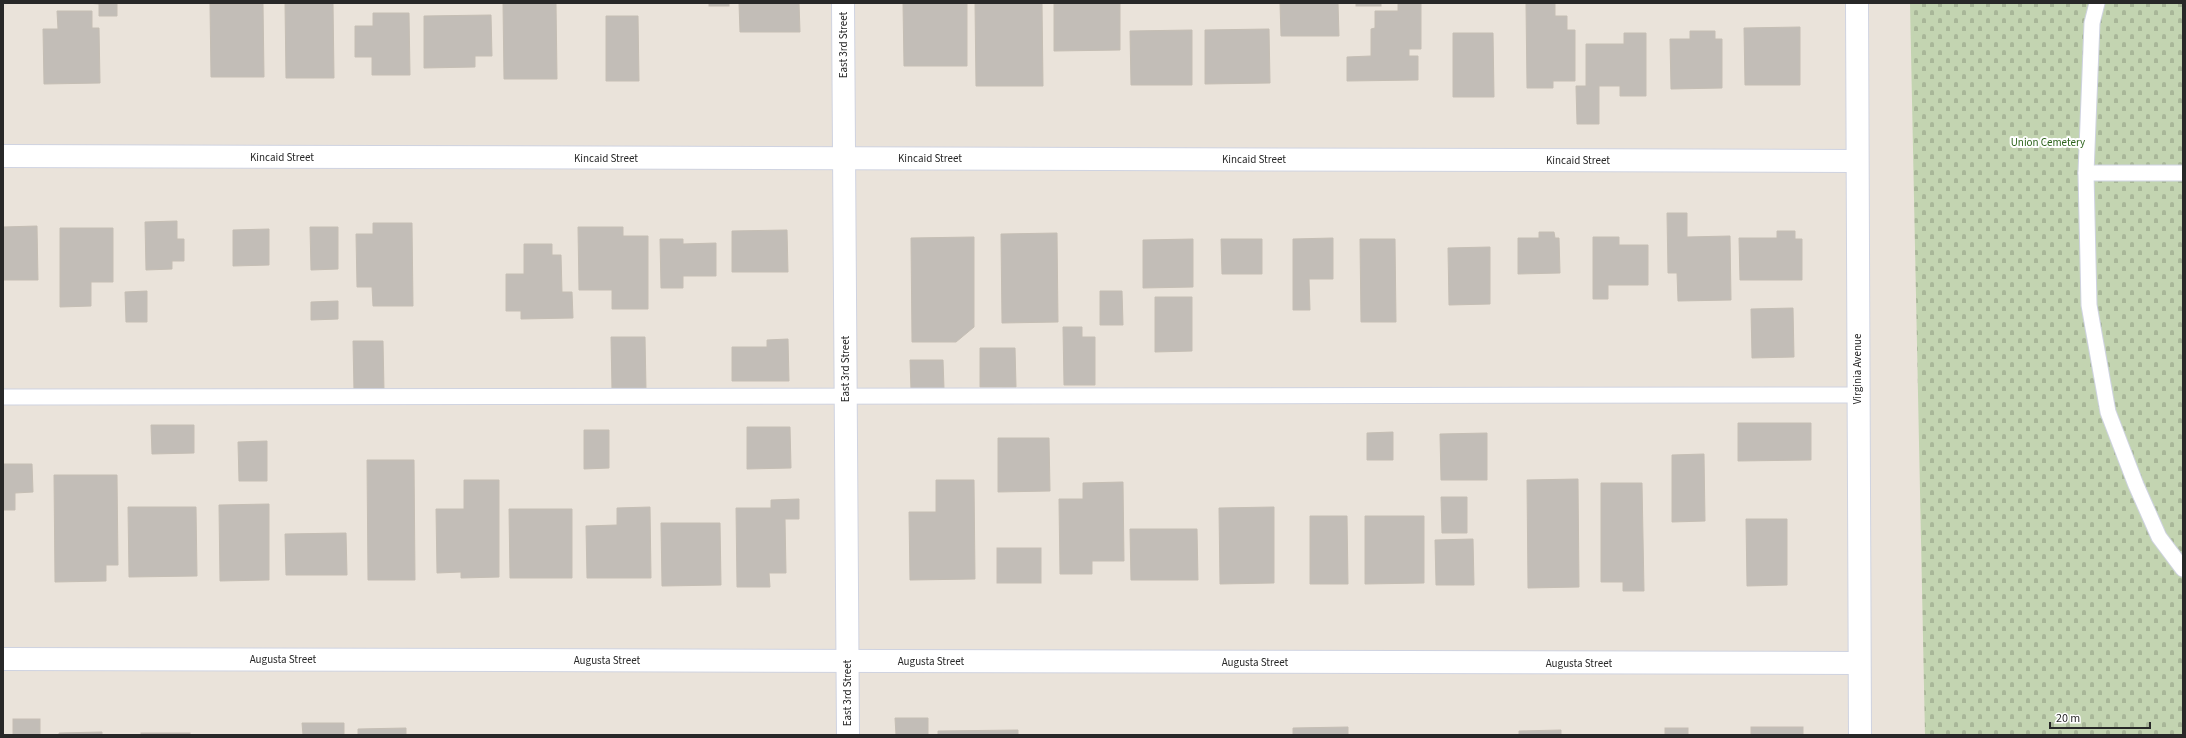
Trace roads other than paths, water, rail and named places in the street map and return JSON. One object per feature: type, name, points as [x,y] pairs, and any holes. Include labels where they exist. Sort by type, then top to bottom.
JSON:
[{"type":"street","name":"East 3rd Street","points":[[842,3],[848,735]]},
{"type":"street","name":"Virginia Avenue","points":[[1857,3],[1856,161],[1860,735]]},
{"type":"street","name":"Kincaid Street","points":[[3,156],[1856,161]]},
{"type":"street","name":"Augusta Street","points":[[3,659],[1859,663]]},
{"type":"lane","points":[[2097,3],[2092,23],[2086,173],[2089,305],[2108,412],[2136,485],[2159,537],[2183,568]]},
{"type":"lane","points":[[2086,173],[2183,174]]},
{"type":"lane","points":[[3,397],[1858,395]]},
{"type":"park label","name":"Union Cemetery","points":[[2048,142]]}]
